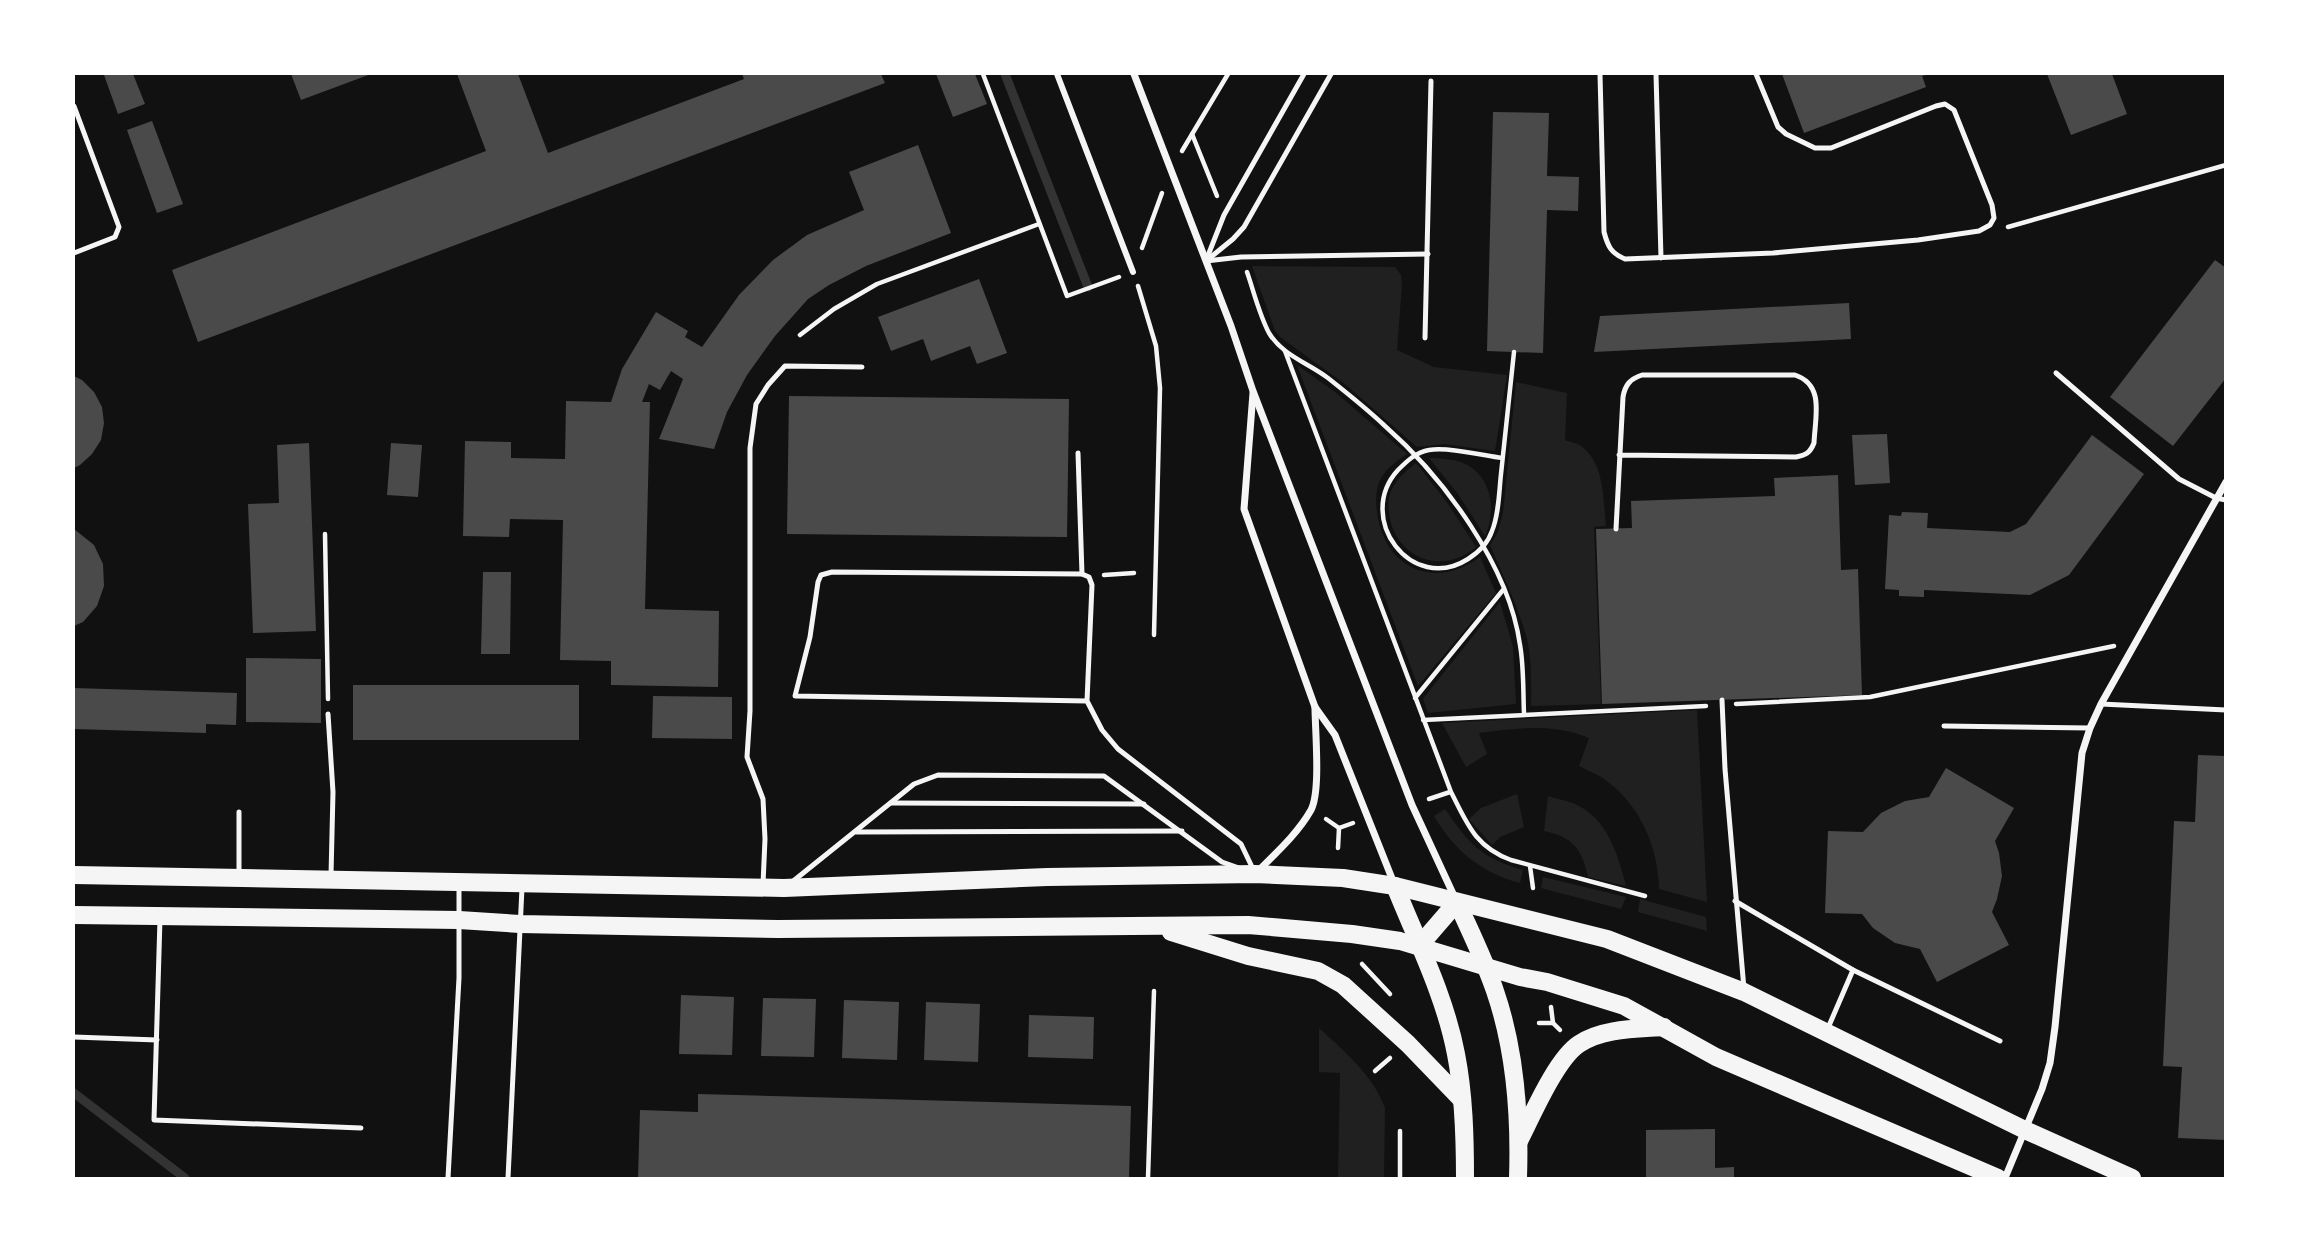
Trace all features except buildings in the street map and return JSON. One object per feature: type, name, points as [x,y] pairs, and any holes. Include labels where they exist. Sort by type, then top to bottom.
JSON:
[{"type":"main road","points":[[74,875],[763,888],[1047,877],[1255,874],[1343,878],[1395,886],[1607,939],[1744,992],[2025,1130],[2132,1178]]},
{"type":"main road","points":[[1395,886],[1430,971],[1456,1054],[1465,1139],[1465,1178]]},
{"type":"main road","points":[[1419,946],[1457,902]]},
{"type":"main road","points":[[1457,902],[1495,991],[1504,1021],[1515,1092],[1519,1142],[1518,1178]]},
{"type":"main road","points":[[74,915],[459,920],[520,924],[778,929],[1248,925],[1352,934],[1401,941],[1624,1006],[1716,1057],[1998,1178]]},
{"type":"main road","points":[[1153,927],[1248,956],[1318,971],[1343,985],[1408,1044],[1462,1100]]},
{"type":"main road","points":[[1519,1142],[1552,1075],[1577,1045],[1597,1036],[1664,1027]]},
{"type":"street","points":[[1057,74],[1133,272]]},
{"type":"street","points":[[1134,74],[1412,805],[1457,902]]},
{"type":"street","points":[[1253,391],[1244,509],[1315,707],[1335,735],[1395,886]]},
{"type":"street","points":[[2005,1178],[2050,1063],[2056,1027],[2082,753],[2101,704],[2225,482]]},
{"type":"street","points":[[1255,874],[1290,839],[1312,808],[1316,778],[1315,707]]},
{"type":"lane","points":[[1206,261],[1224,215],[1304,74]]},
{"type":"lane","points":[[1206,261],[1244,227],[1331,74]]},
{"type":"lane","points":[[1601,74],[1604,232],[1608,247],[1614,254],[1625,259],[1773,253],[1918,240],[1979,231],[1990,225],[1994,218],[1992,205],[1954,110],[1945,104],[1831,148],[1815,148],[1777,127],[1756,74]]},
{"type":"lane","points":[[1656,74],[1661,258]]},
{"type":"lane","points":[[1425,338],[1431,81]]},
{"type":"lane","points":[[74,106],[119,227],[115,237],[74,253]]},
{"type":"lane","points":[[1206,261],[1241,257],[1428,254]]},
{"type":"lane","points":[[763,888],[763,799],[747,757],[750,710],[750,448],[757,404],[768,384],[785,366],[862,367]]},
{"type":"lane","points":[[2056,373],[2179,479],[2216,498],[2225,499]]},
{"type":"lane","points":[[1616,529],[1619,455],[1623,397],[1625,387],[1634,378],[1642,375],[1795,375],[1805,378],[1816,394],[1814,443],[1806,455],[1619,455]]},
{"type":"lane","points":[[1078,453],[1082,574]]},
{"type":"lane","points":[[1087,701],[795,696],[810,638],[821,575],[832,572],[1082,574],[1089,577],[1092,585],[1087,701],[1102,730],[1118,749],[1241,844],[1255,874]]},
{"type":"lane","points":[[1722,702],[1744,992]]},
{"type":"lane","points":[[2101,704],[2225,710]]},
{"type":"lane","points":[[328,714],[333,792],[331,880]]},
{"type":"lane","points":[[1944,726],[2090,728]]},
{"type":"lane","points":[[784,888],[914,784],[938,775],[1095,775],[1111,780],[1222,862],[1255,874]]},
{"type":"lane","points":[[891,803],[1144,804]]},
{"type":"lane","points":[[239,812],[239,878]]},
{"type":"lane","points":[[854,832],[1182,831]]},
{"type":"lane","points":[[448,1178],[459,978],[459,883]]},
{"type":"lane","points":[[508,1178],[522,884]]},
{"type":"lane","points":[[1735,901],[1853,970],[2000,1041]]},
{"type":"lane","points":[[160,916],[154,1120],[361,1128]]},
{"type":"lane","points":[[1826,1033],[1853,970]]},
{"type":"lane","points":[[74,1037],[158,1040]]},
{"type":"path","points":[[983,74],[1067,296],[1133,272],[1156,346],[1160,388],[1154,635]]},
{"type":"path","points":[[1192,134],[1224,215]]},
{"type":"path","points":[[1990,225],[2012,227],[2225,165]]},
{"type":"path","points":[[800,335],[834,309],[877,284],[1039,223]]},
{"type":"path","points":[[1241,257],[1270,334],[1285,351],[1326,377],[1385,425],[1454,500],[1483,547],[1504,589],[1513,615],[1520,645],[1524,714]]},
{"type":"path","points":[[1285,351],[1423,720],[1451,792],[1473,835],[1497,855],[1645,896]]},
{"type":"path","points":[[1503,458],[1430,450],[1415,455],[1390,478],[1384,495],[1382,512],[1385,529],[1392,542],[1411,561],[1427,566],[1449,567],[1464,562],[1483,547],[1492,531],[1496,516],[1503,458],[1514,352]]},
{"type":"path","points":[[326,534],[328,714]]},
{"type":"path","points":[[1089,577],[1116,572],[1134,573]]},
{"type":"path","points":[[1415,698],[1504,589]]},
{"type":"path","points":[[1423,720],[1722,702],[1870,697],[2135,641]]},
{"type":"path","points":[[1428,800],[1451,792]]},
{"type":"path","points":[[1322,816],[1339,828]]},
{"type":"path","points":[[1339,828],[1353,823]]},
{"type":"path","points":[[1338,848],[1339,828]]},
{"type":"path","points":[[1530,866],[1533,888]]},
{"type":"path","points":[[1148,1178],[1154,991]]},
{"type":"path","points":[[1551,1006],[1553,1023]]},
{"type":"path","points":[[1539,1023],[1553,1023],[1567,1035]]},
{"type":"path","points":[[1375,1071],[1393,1056]]},
{"type":"path","points":[[1400,1131],[1400,1178]]},
{"type":"shaded area","points":[[1252,266],[1395,267],[1401,275],[1402,284],[1397,350],[1434,367],[1507,375],[1495,451],[1444,444],[1417,447],[1345,384],[1280,337],[1275,331]]},
{"type":"shaded area","points":[[1297,365],[1335,392],[1407,454],[1385,472],[1377,490],[1379,523],[1385,540],[1395,554],[1406,564],[1434,573],[1449,572],[1480,557],[1496,593],[1418,686]]},
{"type":"shaded area","points":[[1516,382],[1567,393],[1565,440],[1579,445],[1589,453],[1599,472],[1606,526],[1594,527],[1601,704],[1531,706],[1527,639],[1490,545],[1498,532],[1503,513]]},
{"type":"shaded area","points":[[1429,458],[1461,462],[1480,475],[1491,504],[1485,536],[1458,494]]},
{"type":"shaded area","points":[[1416,463],[1446,501],[1476,547],[1463,556],[1437,561],[1424,559],[1403,545],[1395,533],[1389,515],[1390,495],[1398,480]]},
{"type":"shaded area","points":[[1500,602],[1513,647],[1516,704],[1428,713],[1423,699]]},
{"type":"shaded area","points":[[1697,710],[1707,902],[1659,889],[1651,844],[1638,816],[1620,792],[1598,775],[1579,766],[1589,738],[1549,729],[1521,728],[1479,733],[1487,754],[1466,767],[1442,723]]},
{"type":"shaded area","points":[[1517,794],[1524,827],[1500,837],[1492,845],[1469,819],[1481,808]]},
{"type":"shaded area","points":[[1548,796],[1575,804],[1595,818],[1610,838],[1626,886],[1588,877],[1583,859],[1575,846],[1562,837],[1544,831]]},
{"type":"shaded area","points":[[1445,809],[1461,832],[1477,848],[1496,860],[1523,870],[1520,883],[1493,873],[1460,850],[1434,816]]},
{"type":"shaded area","points":[[1543,877],[1626,897],[1621,909],[1541,888]]},
{"type":"shaded area","points":[[1640,899],[1706,917],[1707,931],[1638,912]]},
{"type":"shaded area","points":[[1319,1028],[1348,1055],[1380,1096],[1385,1108],[1384,1178],[1338,1178],[1340,1073],[1319,1072]]},
{"type":"waterway","points":[[1005,74],[1088,287]]},
{"type":"waterway","points":[[74,1093],[185,1178]]}]
